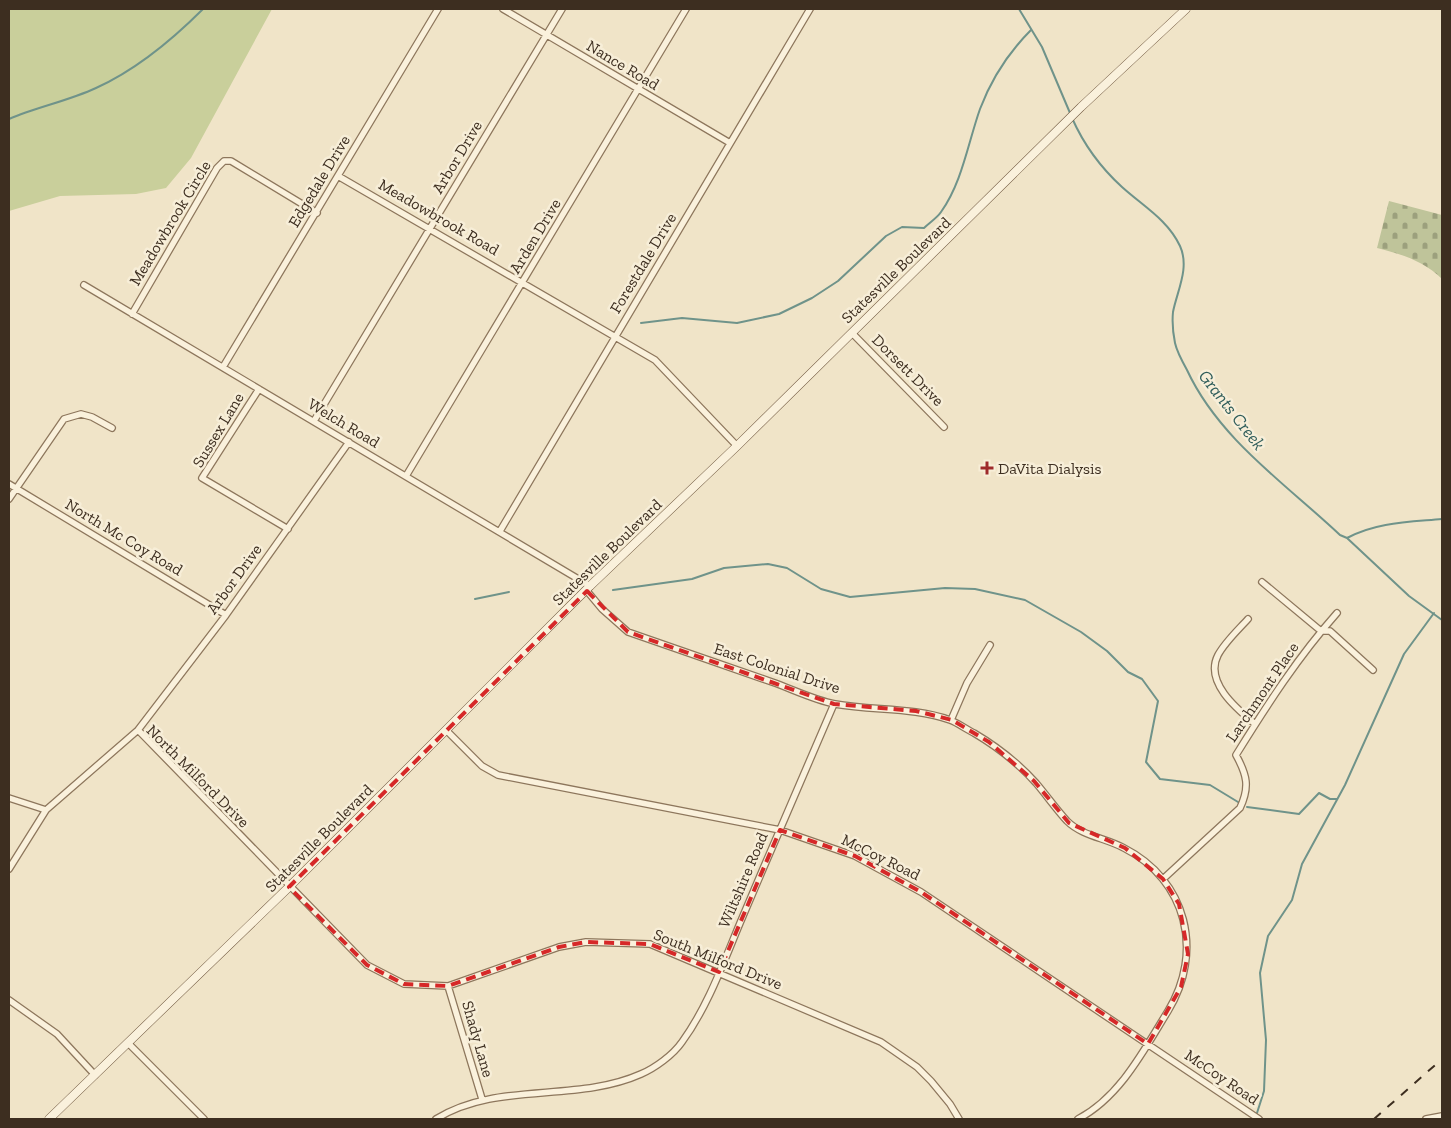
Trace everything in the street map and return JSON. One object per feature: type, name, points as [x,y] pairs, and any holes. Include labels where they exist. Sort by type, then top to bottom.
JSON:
[{"type":"main road","name":"Statesville Boulevard","points":[[49,1119],[288,887],[588,588],[737,446],[1081,107],[1186,9]]},
{"type":"street","name":"Edgedale Drive","points":[[223,367],[438,9]]},
{"type":"street","name":"Nance Road","points":[[503,9],[730,144]]},
{"type":"street","name":"Arbor Drive","points":[[314,421],[562,9]]},
{"type":"street","name":"Arden Drive","points":[[406,476],[686,9]]},
{"type":"street","name":"Forestdale Drive","points":[[500,531],[810,9]]},
{"type":"street","name":"Meadowbrook Circle","points":[[132,314],[217,168],[224,161],[231,161],[316,213]]},
{"type":"street","name":"Meadowbrook Road","points":[[338,176],[656,360],[737,446]]},
{"type":"street","name":"Welch Road","points":[[84,285],[500,531],[588,588]]},
{"type":"street","name":"Dorsett Drive","points":[[852,333],[944,427]]},
{"type":"street","name":"Sussex Lane","points":[[259,389],[202,478],[288,530]]},
{"type":"street","points":[[9,499],[64,419],[81,414],[92,417],[112,428]]},
{"type":"street","name":"Arbor Drive","points":[[138,730],[288,530],[349,442]]},
{"type":"street","name":"North Mc Coy Road","points":[[9,484],[226,614]]},
{"type":"street","points":[[1262,582],[1320,631],[1330,631],[1374,670]]},
{"type":"street","name":"East Colonial Drive","points":[[588,588],[607,614],[628,632],[834,704],[916,711],[951,720],[989,742],[1012,760],[1034,782],[1069,823],[1082,831],[1125,848],[1145,862],[1163,879],[1179,904],[1188,954],[1181,987],[1148,1044],[1116,1089],[1102,1103],[1078,1119]]},
{"type":"street","name":"Larchmont Place","points":[[1163,879],[1240,808],[1245,798],[1246,773],[1236,755],[1273,693],[1320,631],[1337,613]]},
{"type":"street","points":[[1248,619],[1218,656],[1215,675],[1219,686],[1239,711],[1255,724]]},
{"type":"street","points":[[951,720],[966,683],[990,645]]},
{"type":"street","name":"Wiltshire Road","points":[[436,1119],[448,1112],[482,1099],[599,1086],[624,1080],[656,1066],[681,1044],[698,1017],[719,972],[834,704]]},
{"type":"street","name":"North Milford Drive","points":[[9,869],[46,810],[138,730],[288,887]]},
{"type":"street","name":"McCoy Road","points":[[446,730],[482,766],[498,775],[780,830],[855,856],[905,882],[1258,1119]]},
{"type":"street","points":[[9,798],[46,810]]},
{"type":"street","name":"South Milford Drive","points":[[288,887],[367,965],[404,984],[448,986],[559,947],[586,942],[650,944],[881,1042],[931,1081],[950,1104],[959,1119]]},
{"type":"street","name":"Shady Lane","points":[[448,986],[482,1099]]},
{"type":"street","points":[[9,1000],[57,1034],[95,1075]]},
{"type":"street","points":[[128,1044],[204,1119]]},
{"type":"street","points":[[1426,1119],[1442,1116]]},
{"type":"highlighted area","points":[[587,591],[628,632],[834,704],[916,711],[952,720],[989,742],[1034,781],[1069,823],[1125,848],[1163,879],[1179,904],[1184,921],[1188,954],[1181,987],[1148,1044],[921,892],[855,856],[780,830],[719,972],[650,944],[586,942],[559,947],[448,986],[404,984],[367,965],[289,887]]},
{"type":"green space","points":[[9,9],[272,9],[191,158],[166,188],[136,194],[60,196],[9,211]]},
{"type":"green space","points":[[1389,201],[1442,215],[1442,279],[1420,263],[1377,248]]},
{"type":"waterway","points":[[9,119],[85,93],[111,81],[153,53],[203,9]]},
{"type":"waterway","name":"Grants Creek","points":[[1019,9],[1042,47],[1070,113]]},
{"type":"waterway","points":[[641,323],[682,318],[737,323],[779,314],[812,298],[838,281],[886,236],[902,227],[924,228],[939,214],[948,201],[964,162],[980,109],[1001,67],[1031,30]]},
{"type":"waterway","name":"Grants Creek","points":[[1072,118],[1087,146],[1107,172],[1169,228],[1180,246],[1184,263],[1182,279],[1173,312],[1175,343],[1201,395],[1217,418],[1235,439],[1276,479],[1340,535],[1347,538],[1409,596],[1442,620]]},
{"type":"waterway","points":[[1347,538],[1381,526],[1442,519]]},
{"type":"waterway","points":[[613,590],[692,579],[724,568],[768,564],[787,568],[821,589],[850,597],[945,588],[975,589],[1025,600],[1081,632],[1107,651],[1128,672],[1142,679],[1158,701],[1146,762],[1160,779],[1210,785],[1238,802]]},
{"type":"waterway","points":[[475,599],[509,592]]},
{"type":"waterway","points":[[1257,1113],[1264,1091],[1266,1040],[1260,973],[1268,936],[1292,900],[1302,864],[1345,785],[1404,654],[1434,613]]},
{"type":"waterway","points":[[1247,807],[1299,814],[1319,793],[1330,799],[1337,799]]},
{"type":"railway","points":[[1374,1119],[1442,1059]]},
{"type":"place","name":"DaVita Dialysis","points":[[987,468]]}]
